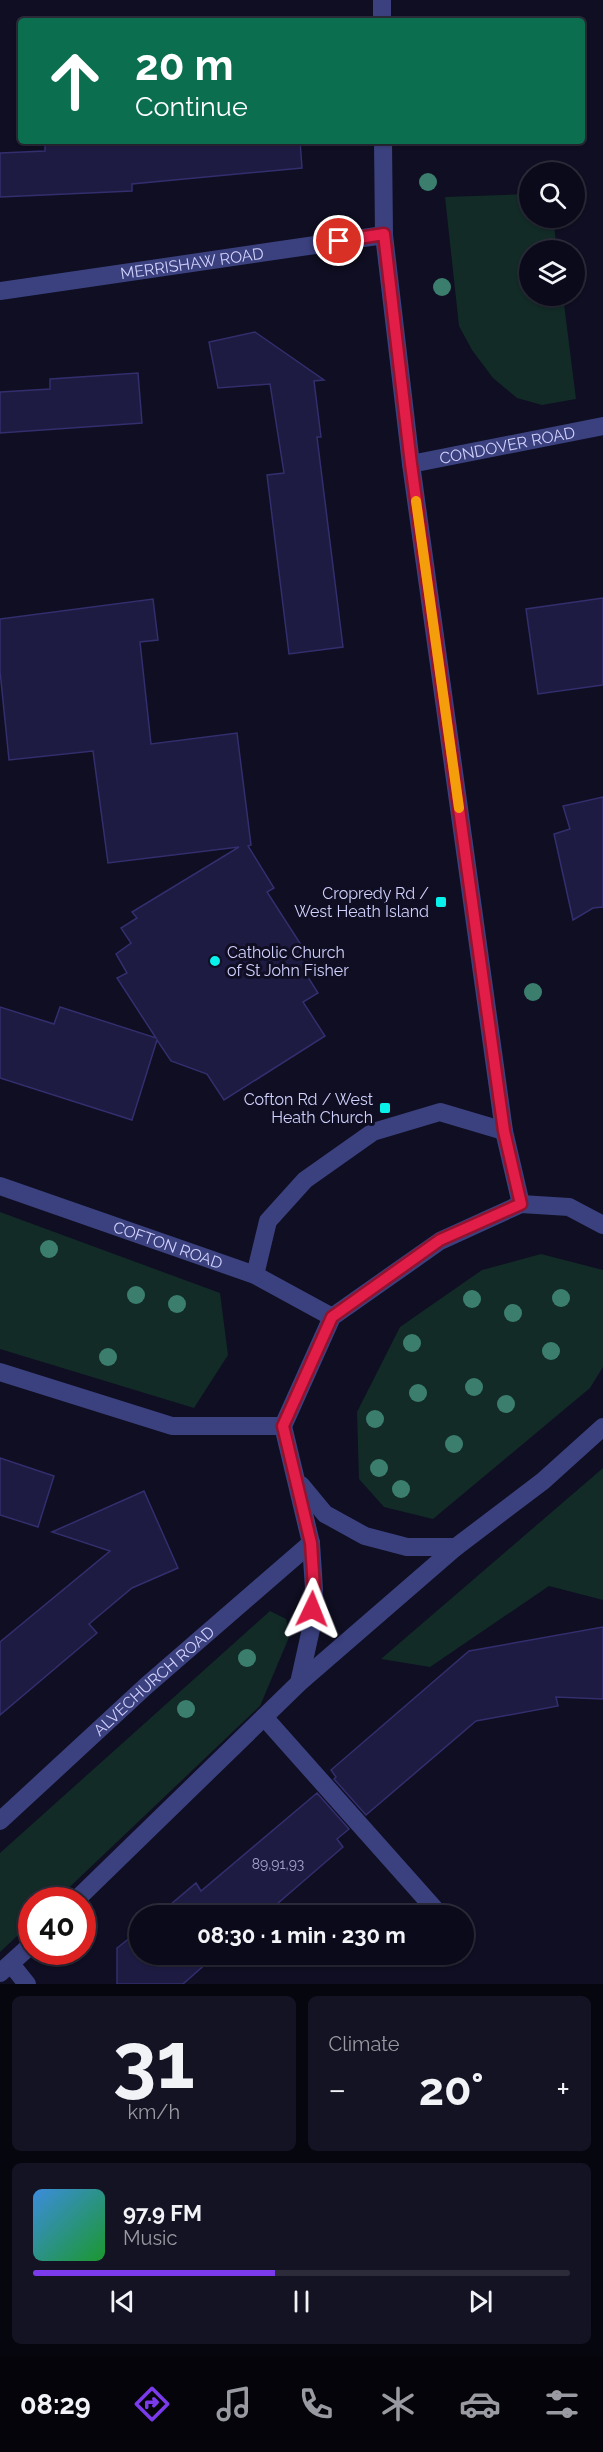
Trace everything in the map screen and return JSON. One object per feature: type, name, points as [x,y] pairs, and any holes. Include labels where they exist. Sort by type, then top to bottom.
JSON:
[{"type":"street","points":[[382,0],[382,18]]},
{"type":"street","points":[[383,144],[384,234],[411,464],[504,1131],[521,1204]]},
{"type":"street","name":"MERRISHAW ROAD","points":[[0,291],[384,234]]},
{"type":"street","name":"CONDOVER ROAD","points":[[411,464],[603,426]]},
{"type":"street","points":[[255,1275],[268,1221],[305,1180],[373,1132],[440,1112],[504,1131]]},
{"type":"street","name":"COFTON ROAD","points":[[0,1186],[255,1275],[332,1317]]},
{"type":"street","points":[[299,1683],[312,1619],[314,1589],[311,1543],[283,1426],[332,1317],[440,1240],[521,1204],[569,1207],[603,1225]]},
{"type":"street","points":[[0,1372],[172,1426],[283,1426]]},
{"type":"street","points":[[89,1887],[299,1683],[456,1547],[543,1481],[603,1427]]},
{"type":"street","points":[[298,1481],[325,1514],[365,1536],[407,1547],[456,1547]]},
{"type":"street","name":"ALVECHURCH ROAD","points":[[0,1821],[146,1686],[311,1543]]},
{"type":"street","points":[[264,1717],[431,1905]]},
{"type":"street","points":[[18,1957],[6,1968],[27,1984]]},
{"type":"green space","points":[[519,194],[519,228],[554,228],[556,240],[519,240],[519,306],[564,306],[576,399],[542,405],[517,398],[493,378],[472,350],[459,326],[445,197]]},
{"type":"green space","points":[[0,1212],[220,1293],[228,1355],[194,1408],[0,1349]]},
{"type":"green space","points":[[541,1254],[603,1270],[603,1367],[590,1388],[433,1519],[384,1507],[359,1479],[357,1412],[400,1327],[482,1270]]},
{"type":"green space","points":[[603,1468],[603,1600],[549,1586],[430,1667],[381,1659]]},
{"type":"green space","points":[[270,1611],[286,1619],[290,1635],[260,1706],[70,1887],[18,1887],[18,1935],[0,1952],[0,1853]]},
{"type":"building","points":[[45,144],[300,144],[302,168],[132,184],[132,191],[0,197],[0,153],[45,151]]},
{"type":"building","points":[[255,332],[324,380],[314,381],[321,437],[317,437],[343,647],[289,654],[267,475],[284,473],[270,384],[218,388],[209,342]]},
{"type":"building","points":[[138,373],[142,423],[0,433],[0,392],[50,389],[50,379]]},
{"type":"building","points":[[603,598],[603,685],[538,694],[526,609]]},
{"type":"building","points":[[153,599],[158,640],[140,642],[151,744],[237,733],[251,845],[248,846],[274,888],[267,892],[316,968],[306,974],[318,993],[303,1002],[325,1036],[224,1100],[207,1074],[171,1061],[157,1040],[132,1120],[0,1078],[0,1007],[54,1024],[60,1007],[156,1038],[117,978],[127,973],[116,954],[131,943],[121,928],[137,918],[132,912],[239,847],[108,863],[93,751],[9,760],[0,671],[0,619]]},
{"type":"building","points":[[603,797],[603,907],[593,908],[573,920],[554,834],[570,829],[563,806]]},
{"type":"building","points":[[0,1458],[54,1476],[38,1527],[0,1515]]},
{"type":"building","points":[[144,1491],[178,1568],[132,1588],[89,1624],[97,1633],[0,1715],[0,1642],[110,1551],[52,1532]]},
{"type":"building","points":[[603,1627],[603,1699],[556,1697],[558,1706],[476,1721],[366,1815],[334,1779],[336,1777],[331,1770],[469,1651]]},
{"type":"building","points":[[317,1793],[349,1829],[337,1839],[343,1847],[276,1905],[170,1905],[196,1883],[201,1891]]},
{"type":"building","points":[[129,1939],[129,1965],[205,1965],[183,1984],[117,1984],[117,1948]]},
{"type":"slow traffic","points":[[416,501],[459,808]]},
{"type":"place","name":"Cropredy Rd / West Heath Island","points":[[441,902]]},
{"type":"place","name":"Catholic Church of St John Fisher","points":[[215,961]]},
{"type":"place","name":"Cofton Rd / West Heath Church","points":[[385,1108]]},
{"type":"route","points":[[312,1609],[314,1589],[311,1543],[283,1426],[332,1317],[440,1240],[521,1204],[504,1131],[411,464],[384,234],[339,241]]}]
